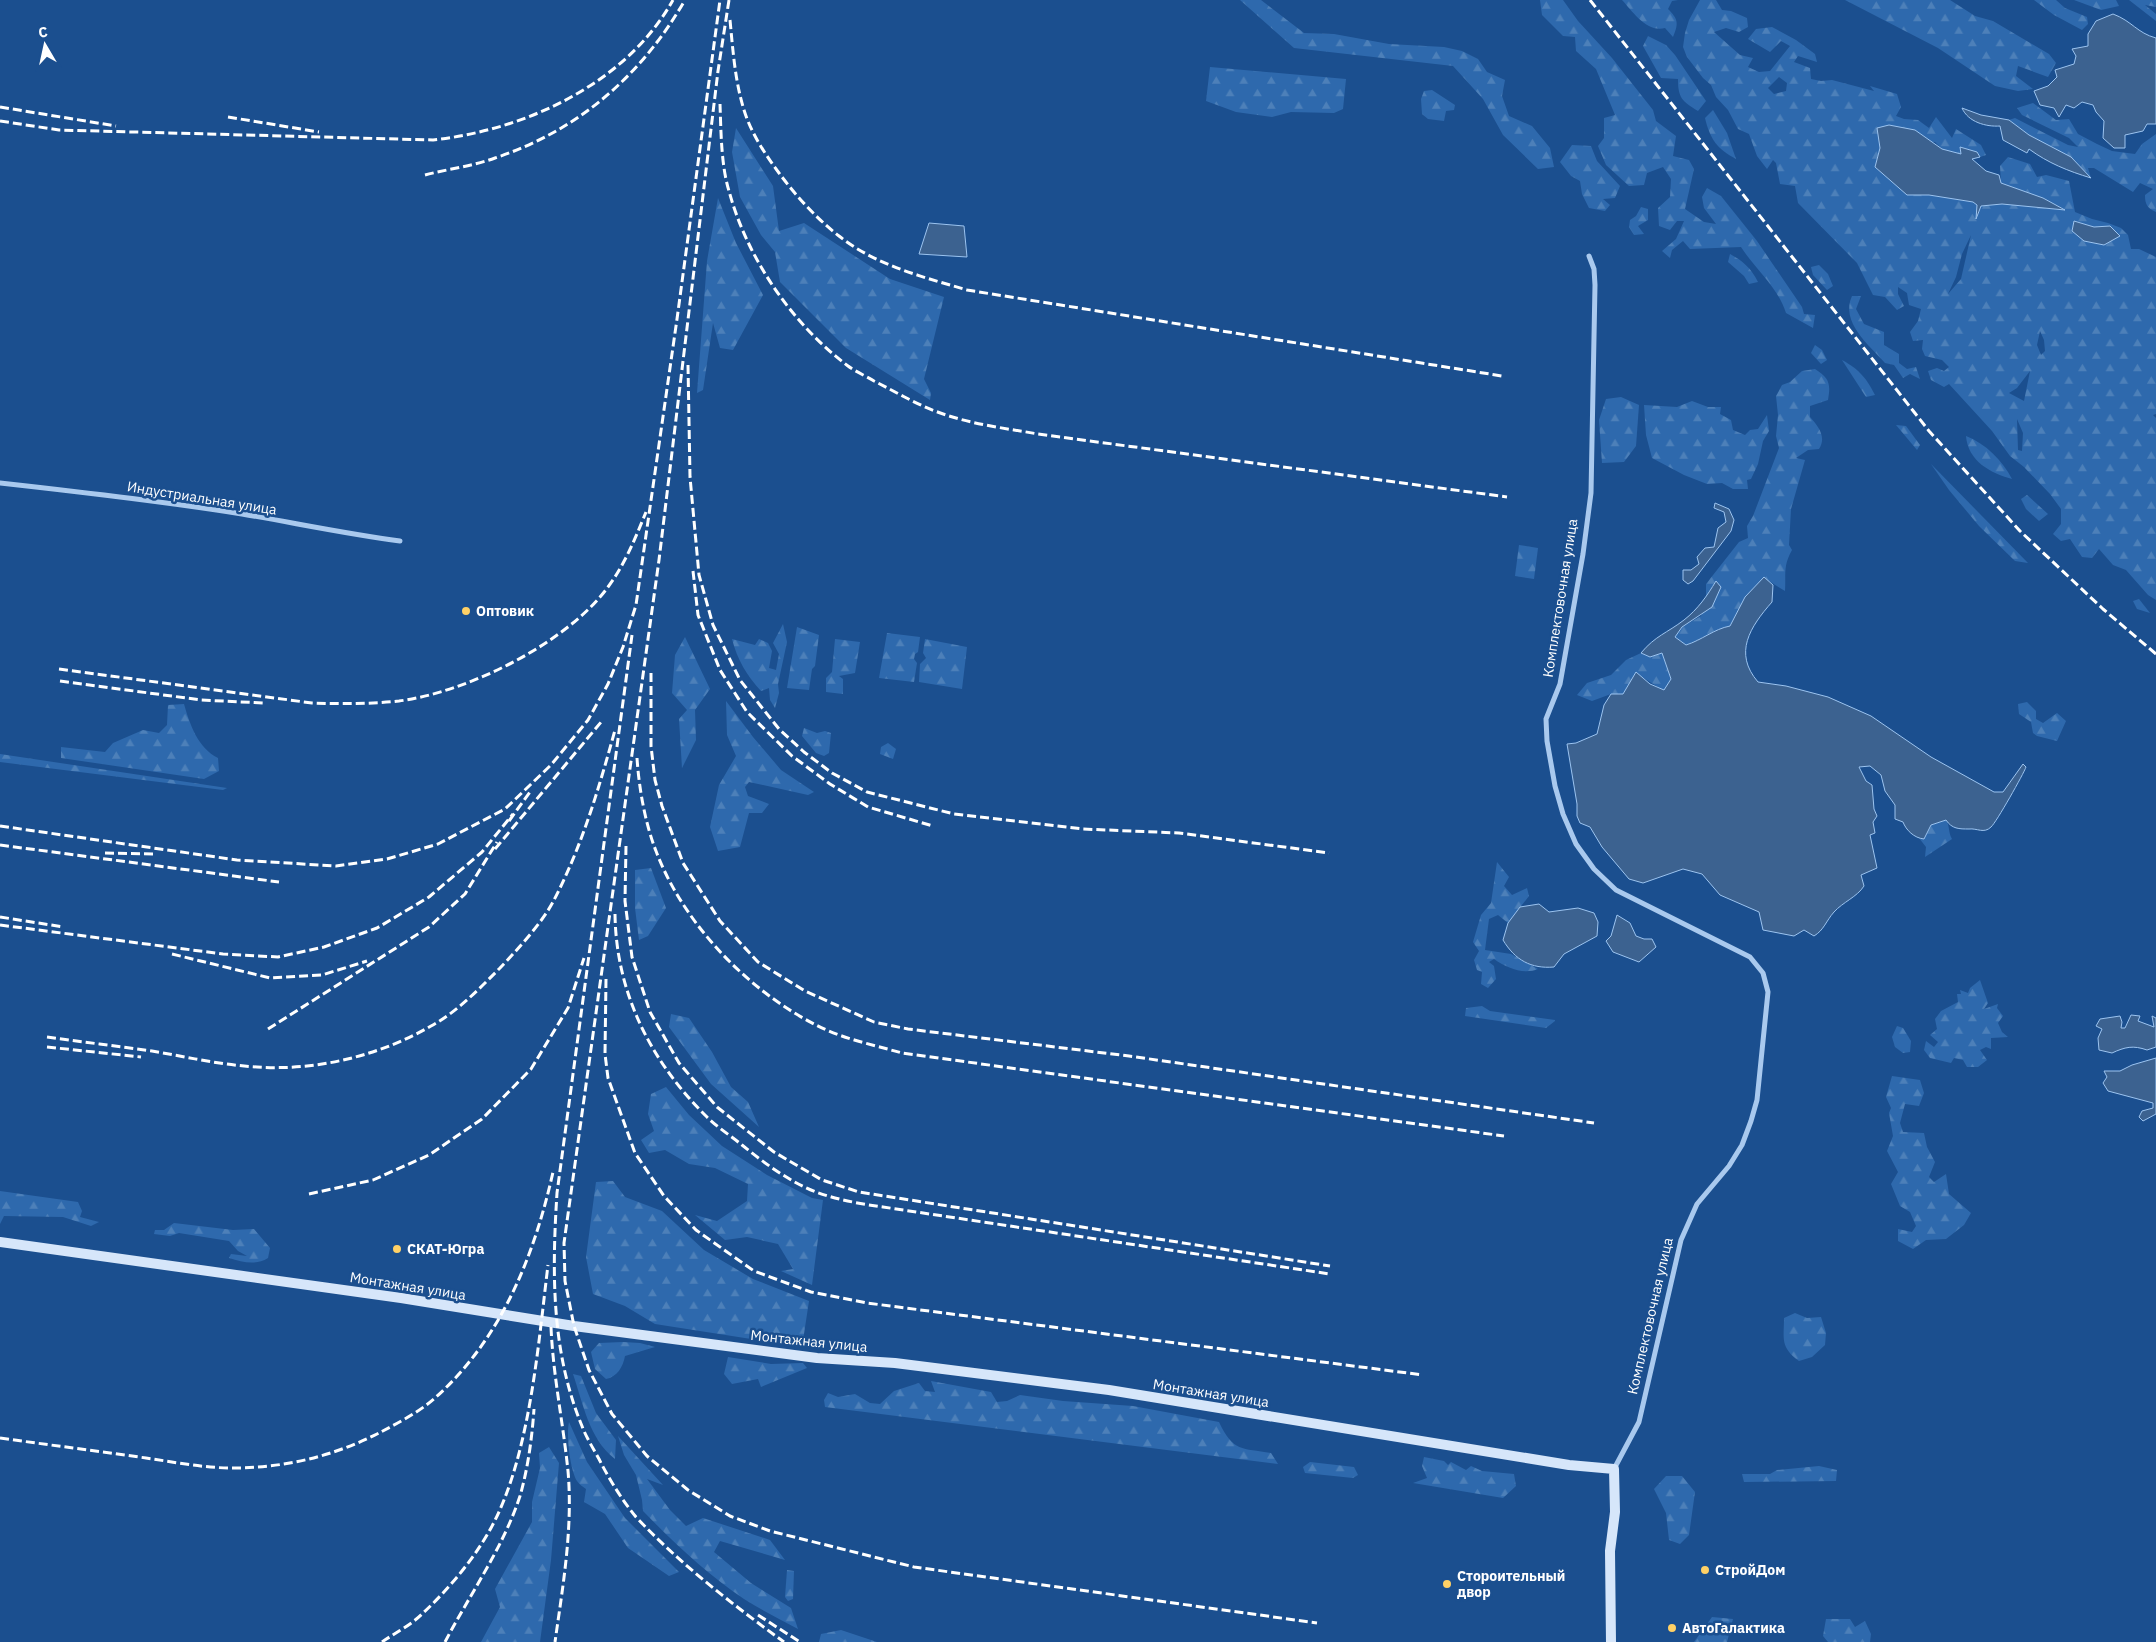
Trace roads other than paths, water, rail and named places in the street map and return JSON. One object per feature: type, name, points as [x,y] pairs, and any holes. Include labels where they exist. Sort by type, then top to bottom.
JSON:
[{"type":"street","name":"Комплектовочная улица","points":[[1589,256],[1594,268],[1595,285],[1591,492],[1583,554],[1560,684],[1546,719],[1547,740],[1555,786],[1563,814],[1576,844],[1594,869],[1616,890],[1750,957],[1763,973],[1768,992],[1757,1100],[1752,1121],[1742,1145],[1729,1166],[1697,1204],[1681,1240],[1640,1422],[1614,1469]]},
{"type":"street","name":"Индустриальная улица","points":[[0,483],[108,495],[233,513],[348,534],[400,541]]},
{"type":"street","name":"Монтажная улица","points":[[0,1242],[401,1298],[574,1326],[817,1358],[895,1363],[1109,1390],[1559,1464],[1614,1469]]},
{"type":"street","points":[[1611,1642],[1610,1551],[1615,1512],[1614,1469]]},
{"type":"railway","points":[[0,121],[59,130],[433,140],[468,135],[503,126],[537,113],[570,98],[601,79],[629,56],[653,30],[673,0]]},
{"type":"railway","points":[[425,175],[495,158],[554,132],[580,116],[605,97],[649,53],[685,0]]},
{"type":"railway","points":[[0,826],[237,860],[336,866],[387,859],[438,844],[505,809],[551,765],[588,720],[608,684],[623,647],[636,605],[720,0]]},
{"type":"railway","points":[[729,0],[718,71],[659,560],[564,1243],[565,1281],[574,1326],[589,1370],[612,1414],[647,1456],[688,1490],[730,1516],[770,1531],[914,1567],[1317,1623]]},
{"type":"railway","points":[[1590,0],[1929,431],[2020,531],[2103,609],[2156,654]]},
{"type":"railway","points":[[730,20],[738,88],[754,135],[792,190],[822,222],[868,255],[900,269],[967,290],[1502,376]]},
{"type":"railway","points":[[720,104],[721,137],[726,181],[747,241],[774,288],[808,330],[848,366],[912,401],[960,419],[1038,434],[1507,497]]},
{"type":"railway","points":[[0,107],[116,126]]},
{"type":"railway","points":[[228,117],[319,132]]},
{"type":"railway","points":[[688,365],[690,477],[699,575],[713,625],[740,680],[779,729],[804,752],[832,773],[867,792],[954,814],[1083,829],[1179,833],[1329,853]]},
{"type":"railway","points":[[59,669],[312,703],[377,703],[426,696],[485,676],[514,662],[568,627],[590,608],[608,587],[620,569],[646,512]]},
{"type":"railway","points":[[693,571],[698,615],[720,670],[747,712],[792,756],[830,784],[868,807],[933,826]]},
{"type":"railway","points":[[632,635],[557,1193],[554,1252],[559,1340],[572,1398],[584,1430],[611,1482],[636,1517],[688,1567],[784,1642]]},
{"type":"railway","points":[[651,673],[651,746],[655,780],[662,806],[683,863],[720,921],[758,962],[805,991],[874,1022],[908,1029],[1129,1056],[1594,1123]]},
{"type":"railway","points":[[60,681],[201,700],[264,703]]},
{"type":"railway","points":[[495,849],[602,721]]},
{"type":"railway","points":[[47,1037],[230,1064],[279,1068],[324,1064],[347,1059],[390,1046],[411,1037],[441,1020],[476,992],[529,936],[549,908],[564,880],[581,838],[615,730]]},
{"type":"railway","points":[[637,758],[643,805],[652,840],[668,878],[683,904],[720,952],[742,974],[790,1010],[826,1030],[902,1053],[1504,1136]]},
{"type":"railway","points":[[509,821],[530,792]]},
{"type":"railway","points":[[0,925],[223,954],[278,957],[324,947],[377,928],[429,897],[482,852],[513,814]]},
{"type":"railway","points":[[268,1029],[429,927],[465,894],[497,842]]},
{"type":"railway","points":[[0,845],[279,882]]},
{"type":"railway","points":[[626,846],[625,901],[632,957],[650,1012],[679,1063],[717,1107],[774,1152],[822,1180],[859,1192],[1330,1266]]},
{"type":"railway","points":[[105,853],[155,854]]},
{"type":"railway","points":[[615,914],[617,943],[622,971],[630,998],[640,1024],[669,1073],[687,1096],[711,1121],[768,1165],[806,1188],[824,1195],[866,1205],[1330,1274]]},
{"type":"railway","points":[[0,917],[64,927]]},
{"type":"railway","points":[[172,954],[270,978],[322,975],[367,961]]},
{"type":"railway","points":[[309,1194],[373,1180],[429,1155],[482,1119],[531,1069],[568,1008],[584,958]]},
{"type":"railway","points":[[606,979],[605,1054],[608,1078],[635,1153],[664,1196],[696,1230],[754,1271],[811,1292],[867,1303],[1423,1375]]},
{"type":"railway","points":[[47,1047],[141,1057]]},
{"type":"railway","points":[[0,1438],[210,1467],[232,1468],[270,1466],[306,1460],[342,1449],[377,1434],[414,1413],[435,1398],[479,1350],[512,1295],[525,1265],[536,1235],[553,1172]]},
{"type":"railway","points":[[382,1642],[418,1618],[469,1563],[491,1528],[504,1499],[524,1435],[536,1365],[548,1265]]},
{"type":"railway","points":[[551,1327],[569,1492],[568,1535],[555,1642]]},
{"type":"railway","points":[[445,1642],[505,1534],[513,1515],[525,1475],[534,1409]]},
{"type":"railway","points":[[758,1615],[800,1642]]},
{"type":"place","name":"Оптовик","points":[[466,611]]},
{"type":"place","name":"СКАТ-Югра","points":[[397,1249]]},
{"type":"place","name":"СтройДом","points":[[1705,1570]]},
{"type":"place","name":"Стороительный двор","points":[[1447,1584]]},
{"type":"place","name":"АвтоГалактика","points":[[1672,1628]]}]
